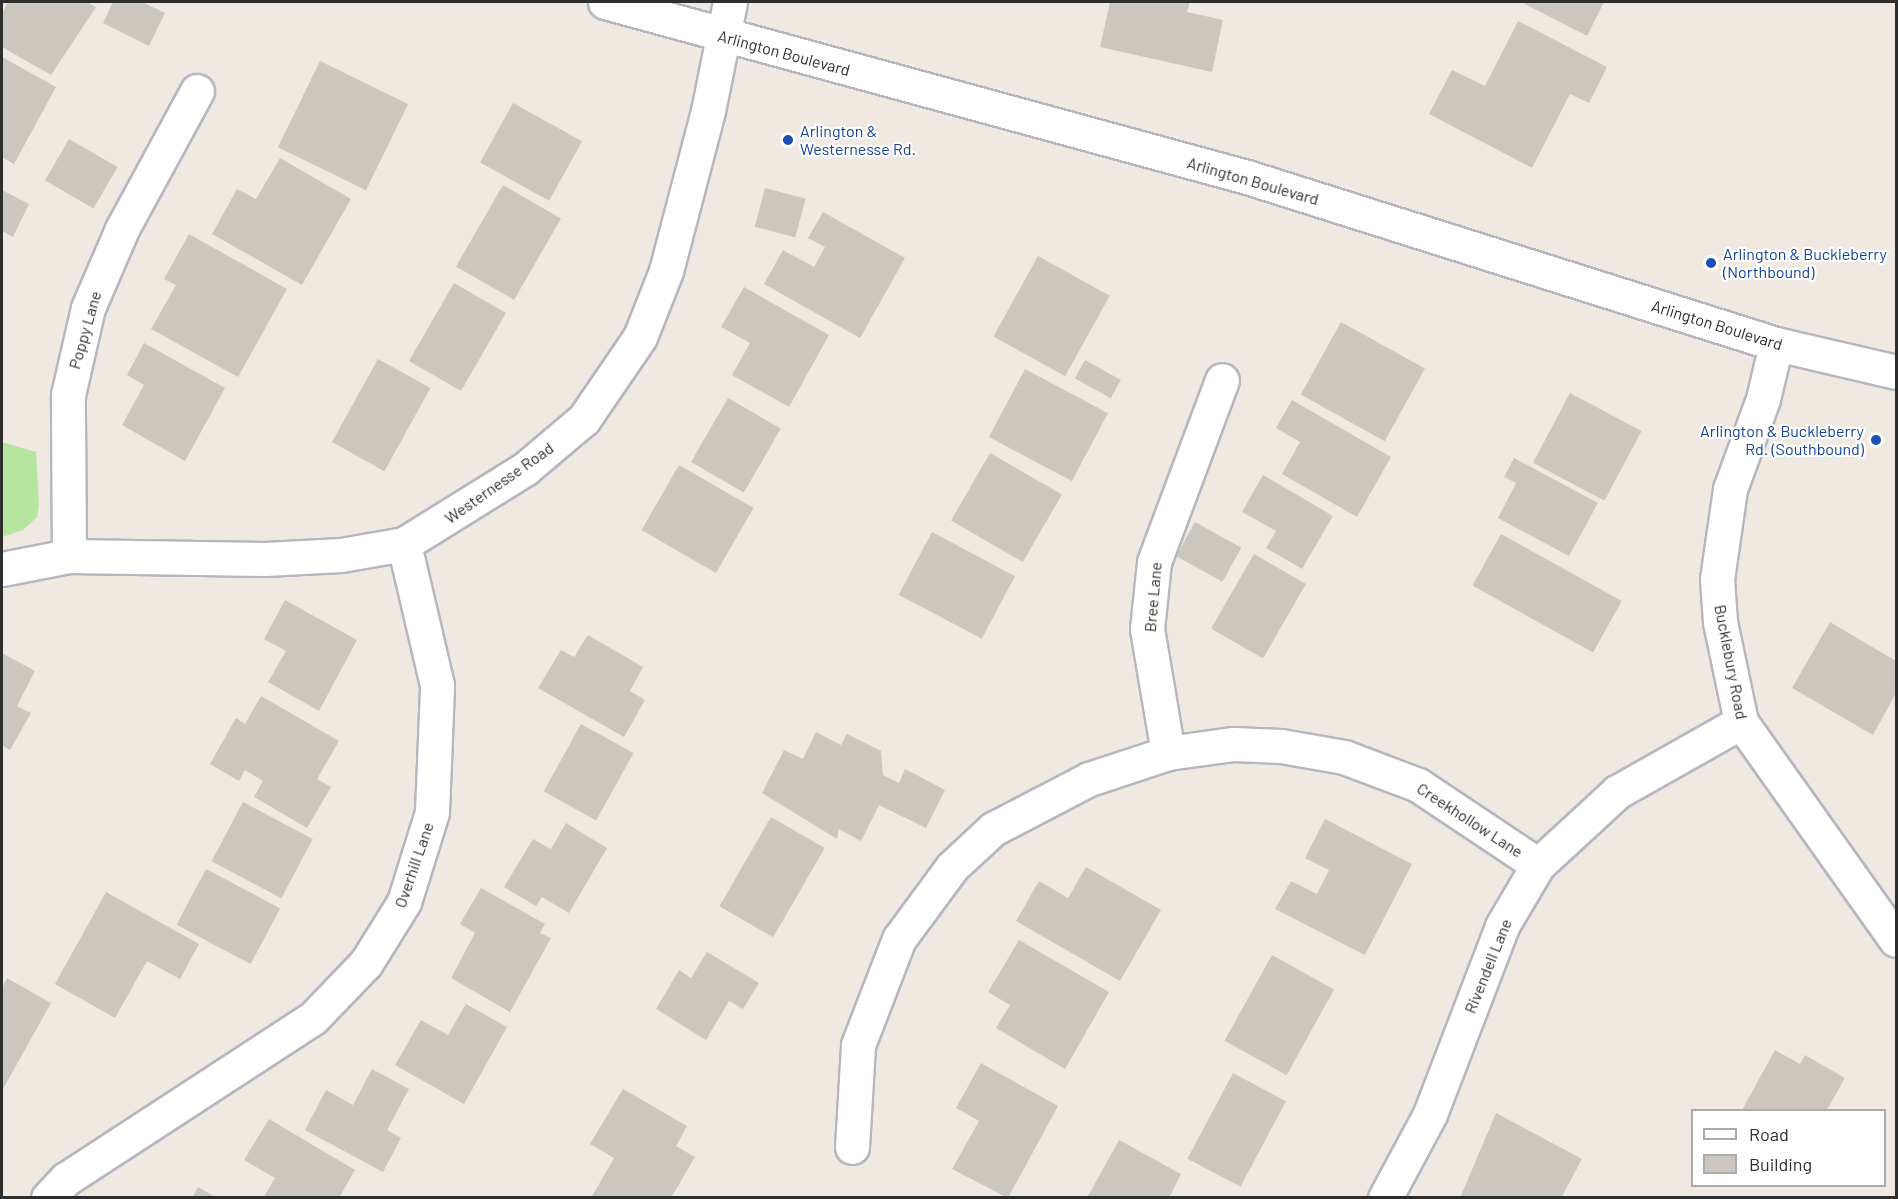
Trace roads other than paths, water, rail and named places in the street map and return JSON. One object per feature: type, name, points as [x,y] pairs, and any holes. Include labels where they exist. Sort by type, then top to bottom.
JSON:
[{"type":"street","name":"Arlington Boulevard","points":[[605,2],[722,36],[1247,177],[1776,344],[1896,372]]},
{"type":"street","name":"Westernesse Road","points":[[2,569],[69,556],[265,559],[404,544],[472,506],[584,419],[640,337],[666,271],[730,2]]},
{"type":"street","name":"Poppy Lane","points":[[69,556],[68,395],[88,308],[122,229],[196,91]]},
{"type":"street","name":"Bucklebury Road","points":[[1776,344],[1763,399],[1730,489],[1720,547],[1720,622],[1741,722],[1896,940]]},
{"type":"street","name":"Bree Lane","points":[[1168,753],[1147,629],[1154,562],[1222,380]]},
{"type":"street","name":"Overhill Lane","points":[[48,1197],[66,1179],[313,1018],[366,963],[404,902],[432,812],[437,685],[404,544]]},
{"type":"street","name":"Rivendell Lane","points":[[1385,1197],[1430,1114],[1502,926],[1538,865],[1617,792],[1741,722]]},
{"type":"street","name":"Creekhollow Lane","points":[[852,1148],[858,1045],[899,939],[952,867],[993,829],[1049,796],[1168,753],[1233,744],[1281,746],[1344,757],[1418,785],[1538,865]]},
{"type":"place","name":"Arlington & Westernesse Rd.","points":[[788,140]]},
{"type":"place","name":"Arlington & Buckleberry (Northbound)","points":[[1711,263]]},
{"type":"place","name":"Arlington & Buckleberry Rd. (Southbound)","points":[[1876,440]]}]
